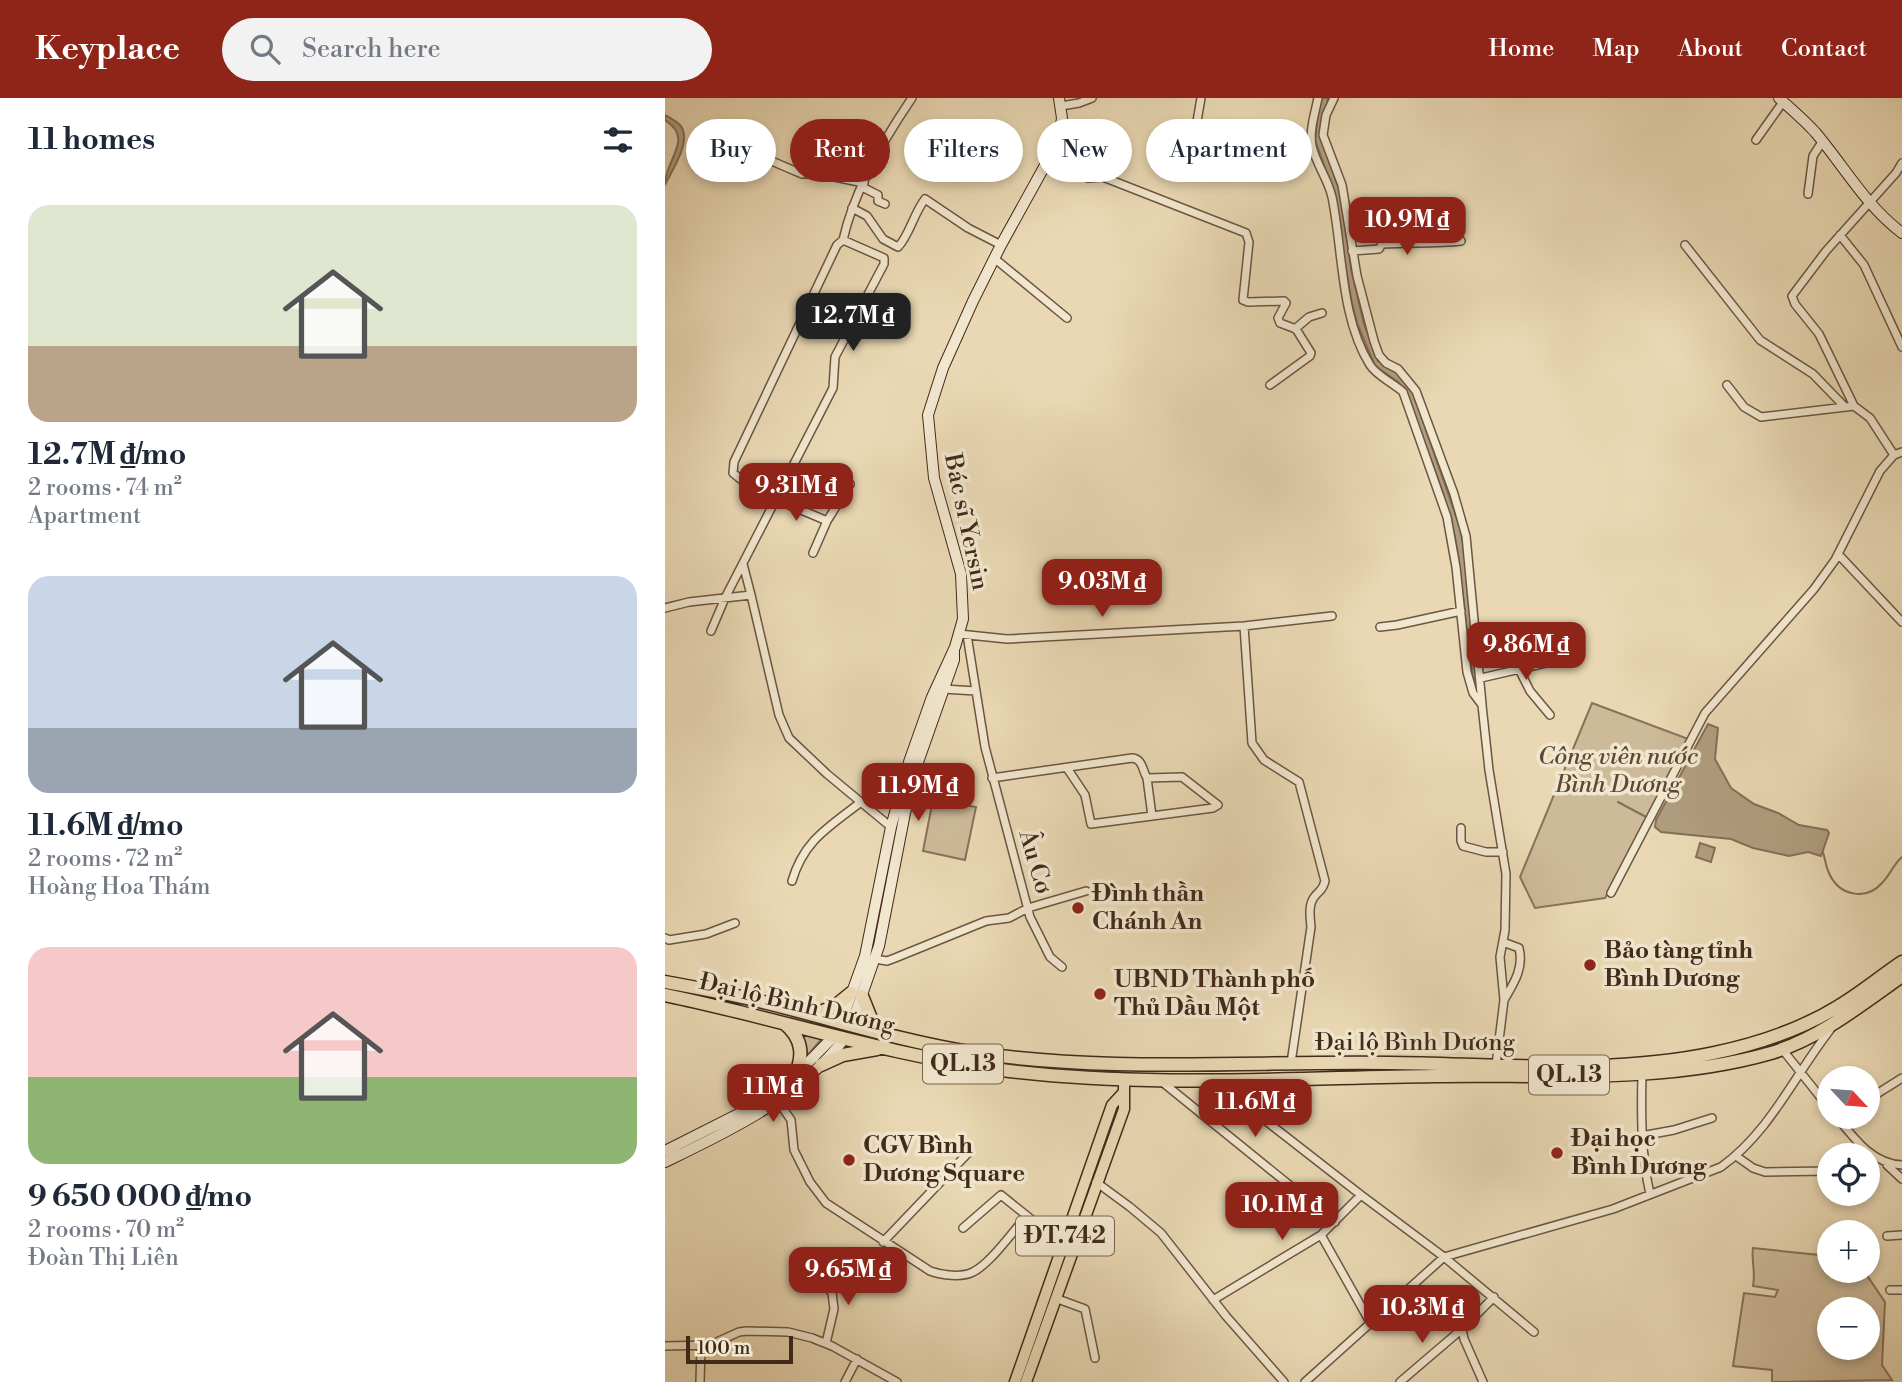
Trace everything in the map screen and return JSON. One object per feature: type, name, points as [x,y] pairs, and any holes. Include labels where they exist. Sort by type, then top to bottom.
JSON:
[{"type":"highway","name":"Đại lộ Bình Dương","points":[[665,995],[839,1038],[1011,1058],[1125,1064],[1136,1059],[1191,1059],[1197,1064],[1584,1065],[1656,1061],[1713,1053],[1777,1035],[1839,1006],[1902,962]]},
{"type":"highway","name":"Đại lộ Bình Dương","points":[[665,982],[746,998],[846,1024],[891,1042],[1002,1070],[1124,1079],[1212,1079],[1642,1074],[1714,1065],[1782,1049],[1835,1024],[1902,976]]},
{"type":"highway","points":[[811,1015],[831,1009],[857,994],[872,1021],[891,1042],[821,1065]]},
{"type":"highway","points":[[782,1022],[794,1033],[801,1047],[801,1059],[794,1077]]},
{"type":"highway","points":[[839,1038],[846,1024]]},
{"type":"highway","points":[[1777,1035],[1782,1049]]},
{"type":"highway","points":[[1124,1079],[1125,1064]]},
{"type":"main road","points":[[1781,100],[1814,131],[1886,221],[1902,233]]},
{"type":"main road","name":"Bác sĩ Yersin","points":[[846,1024],[857,994],[875,959],[896,830],[913,763],[946,662],[963,634],[961,574],[934,478],[928,415],[943,368],[994,258],[1037,182]]},
{"type":"main road","name":"Bác sĩ Yersin","points":[[927,723],[954,660],[955,647]]},
{"type":"main road","name":"Bác sĩ Yersin","points":[[857,994],[887,881]]},
{"type":"main road","points":[[665,1151],[763,1112],[821,1065],[839,1038]]},
{"type":"main road","points":[[665,1163],[760,1103],[839,1038]]},
{"type":"main road","name":"ĐT.742","points":[[1026,1382],[1124,1109],[1124,1079]]},
{"type":"main road","name":"ĐT.742","points":[[1014,1382],[1112,1105],[1122,1094]]},
{"type":"street","points":[[827,521],[740,479],[733,473],[734,462],[837,245],[843,240],[852,208],[863,185],[912,98]]},
{"type":"street","points":[[1060,102],[1079,103],[1092,98]]},
{"type":"street","points":[[1197,119],[1201,98]]},
{"type":"street","points":[[1318,98],[1312,146],[1332,195],[1352,316],[1369,363],[1376,373],[1390,380],[1403,392],[1447,517],[1457,567],[1467,672],[1473,692],[1482,705]]},
{"type":"street","points":[[1334,98],[1326,115],[1323,135],[1342,185],[1357,276],[1379,355],[1386,363],[1398,369],[1416,391],[1467,536],[1489,770],[1506,874],[1505,930],[1500,957],[1504,1000],[1496,1065]]},
{"type":"street","points":[[1756,140],[1781,100]]},
{"type":"street","points":[[1808,194],[1814,156],[1822,142]]},
{"type":"street","points":[[776,163],[802,174],[820,174],[863,185],[878,195],[878,201],[885,204]]},
{"type":"street","points":[[1611,893],[1705,713],[1814,589],[1838,554],[1880,471],[1898,453],[1870,418],[1854,406],[1819,334],[1791,296],[1902,163]]},
{"type":"street","points":[[1116,182],[1246,233],[1249,242],[1243,300],[1284,301],[1286,303],[1278,318],[1283,326],[1295,328],[1311,352],[1310,356],[1271,385]]},
{"type":"street","points":[[852,208],[867,216],[883,239],[898,247],[925,199],[968,228],[1001,245]]},
{"type":"street","points":[[1840,235],[1864,265],[1902,347]]},
{"type":"street","points":[[711,631],[725,598],[834,388],[835,357],[884,264],[884,258],[876,253],[843,240]]},
{"type":"street","points":[[1352,251],[1379,249],[1382,244],[1461,242]]},
{"type":"street","points":[[1685,245],[1760,340],[1813,374],[1843,405]]},
{"type":"street","points":[[994,258],[1067,318]]},
{"type":"street","points":[[1295,328],[1309,317],[1322,313]]},
{"type":"street","points":[[1727,385],[1744,407],[1761,417],[1843,405],[1854,406]]},
{"type":"street","points":[[813,553],[827,521],[851,484]]},
{"type":"street","points":[[1838,554],[1902,622]]},
{"type":"street","points":[[743,564],[779,715],[789,738],[896,830]]},
{"type":"street","points":[[665,608],[689,602],[751,595]]},
{"type":"street","points":[[1380,627],[1461,611]]},
{"type":"street","points":[[963,634],[1007,639],[1244,626],[1332,616]]},
{"type":"street","points":[[1244,626],[1252,743],[1264,760],[1299,782],[1325,881],[1311,908],[1311,927],[1291,1064]]},
{"type":"street","name":"Âu Cơ","points":[[963,634],[992,778],[1028,908],[1051,957],[1062,967]]},
{"type":"street","points":[[1481,678],[1564,659]]},
{"type":"street","points":[[1519,669],[1530,691],[1550,715]]},
{"type":"street","points":[[943,689],[976,691]]},
{"type":"street","points":[[992,778],[1135,758],[1147,778],[1152,816]]},
{"type":"street","points":[[1067,768],[1085,795],[1091,824],[1213,808],[1218,805],[1182,777],[1147,778]]},
{"type":"street","points":[[792,881],[803,852],[861,802]]},
{"type":"street","points":[[1461,828],[1463,846],[1486,852],[1503,852]]},
{"type":"street","points":[[875,959],[887,961],[986,921],[1009,918],[1028,908],[1086,891]]},
{"type":"street","points":[[665,938],[669,940],[706,934],[735,923]]},
{"type":"street","points":[[1503,942],[1519,948],[1521,958],[1517,978],[1504,1000]]},
{"type":"street","points":[[1305,1382],[1444,1257],[1613,1209],[1711,1173],[1736,1156],[1764,1126],[1835,1024]]},
{"type":"street","points":[[1782,1049],[1817,1094]]},
{"type":"street","points":[[1642,1074],[1641,1136],[1650,1195]]},
{"type":"street","points":[[1880,1092],[1902,1078]]},
{"type":"street","points":[[1158,1079],[1335,1222]]},
{"type":"street","points":[[1212,1079],[1444,1257],[1534,1332]]},
{"type":"street","points":[[778,1101],[791,1120],[795,1150],[810,1182],[825,1203],[915,1263],[944,1276],[971,1273],[987,1260],[1027,1216]]},
{"type":"street","points":[[1641,1136],[1674,1130],[1712,1118]]},
{"type":"street","points":[[883,1242],[969,1152]]},
{"type":"street","points":[[1736,1156],[1753,1168],[1765,1172],[1817,1171]]},
{"type":"street","points":[[1880,1161],[1902,1165]]},
{"type":"street","points":[[1887,1164],[1902,1179]]},
{"type":"street","points":[[1096,1182],[1161,1233],[1213,1300],[1284,1382]]},
{"type":"street","points":[[963,1228],[1001,1195],[1062,1244]]},
{"type":"street","points":[[1213,1300],[1321,1235],[1360,1195]]},
{"type":"street","points":[[1321,1235],[1370,1322]]},
{"type":"street","points":[[1887,1236],[1902,1235]]},
{"type":"street","points":[[821,1280],[832,1293],[834,1309],[826,1343]]},
{"type":"street","points":[[1891,1290],[1902,1290]]},
{"type":"street","points":[[1400,1382],[1462,1329],[1494,1297]]},
{"type":"street","points":[[1055,1298],[1086,1309],[1095,1358]]},
{"type":"street","points":[[1462,1329],[1483,1382]]},
{"type":"street","points":[[665,1346],[710,1345],[739,1332],[789,1332],[826,1343],[897,1382]]},
{"type":"street","points":[[699,1382],[701,1346]]},
{"type":"street","points":[[845,1382],[857,1359]]},
{"type":"green space","name":"Công viên nước Bình Dương","points":[[1592,703],[1691,740],[1605,898],[1535,908],[1520,877]]},
{"type":"green space","points":[[933,799],[976,807],[965,860],[923,851]]},
{"type":"green space","points":[[802,1033],[823,1037],[808,1055]]},
{"type":"green space","points":[[1753,1248],[1817,1255],[1817,1283],[1872,1283],[1885,1302],[1882,1365],[1892,1380],[1772,1382],[1772,1370],[1733,1366],[1744,1293],[1775,1297],[1778,1290],[1753,1286]]},
{"type":"shaded area","points":[[1320,98],[1328,98],[1322,140],[1341,196],[1351,269],[1364,324],[1378,361],[1395,370],[1411,387],[1459,525],[1464,547],[1478,678],[1473,679],[1457,548],[1441,488],[1405,391],[1398,382],[1375,366],[1357,323],[1334,193],[1315,140]]},
{"type":"shaded area","points":[[665,115],[680,125],[684,139],[680,155],[665,185],[678,135],[674,127],[665,120]]},
{"type":"shaded area","points":[[1708,724],[1718,728],[1715,759],[1731,788],[1754,804],[1799,825],[1827,830],[1829,833],[1821,856],[1808,852],[1789,856],[1753,848],[1731,839],[1661,832],[1655,827],[1656,820]]},
{"type":"shaded area","points":[[1700,843],[1715,848],[1711,862],[1696,857]]},
{"type":"waterway","points":[[1618,802],[1648,818]]},
{"type":"waterway","points":[[1823,852],[1833,881],[1846,891],[1861,894],[1876,889],[1902,857]]},
{"type":"place","name":"Đình thần Chánh An","points":[[1078,908]]},
{"type":"place","name":"Bảo tàng tỉnh Bình Dương","points":[[1590,965]]},
{"type":"place","name":"UBND Thành phố Thủ Dầu Một","points":[[1100,994]]},
{"type":"place","name":"Đại học Bình Dương","points":[[1557,1153]]},
{"type":"place","name":"CGV Bình Dương Square","points":[[849,1160]]}]
